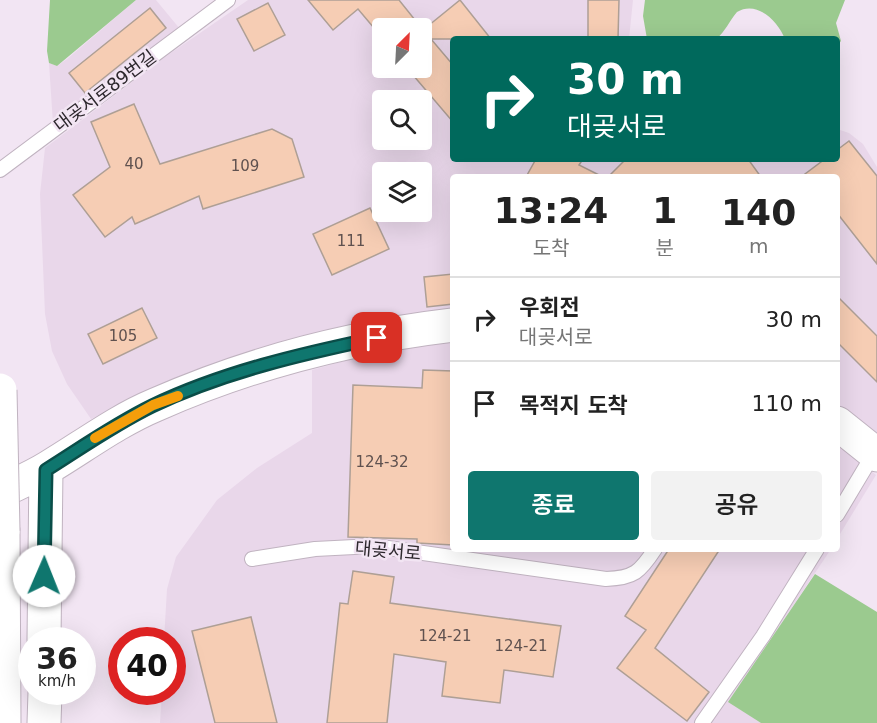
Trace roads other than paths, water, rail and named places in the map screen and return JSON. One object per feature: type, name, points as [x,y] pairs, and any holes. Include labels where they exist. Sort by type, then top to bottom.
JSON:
[{"type":"street","points":[[0,492],[46,470],[108,429],[153,405],[236,373],[335,347],[450,326]]},
{"type":"street","points":[[0,390],[4,723]]},
{"type":"street","points":[[840,425],[875,454]]},
{"type":"street","points":[[44,627],[46,470]]},
{"type":"street","points":[[45,705],[45,723]]},
{"type":"lane","name":"대곶서로89번길","points":[[0,170],[212,6],[228,0]]},
{"type":"lane","points":[[840,510],[875,454]]},
{"type":"lane","name":"대곶서로","points":[[252,559],[315,549],[374,546],[606,579],[627,578],[644,566],[653,552]]},
{"type":"lane","points":[[702,723],[763,636],[815,552]]}]
